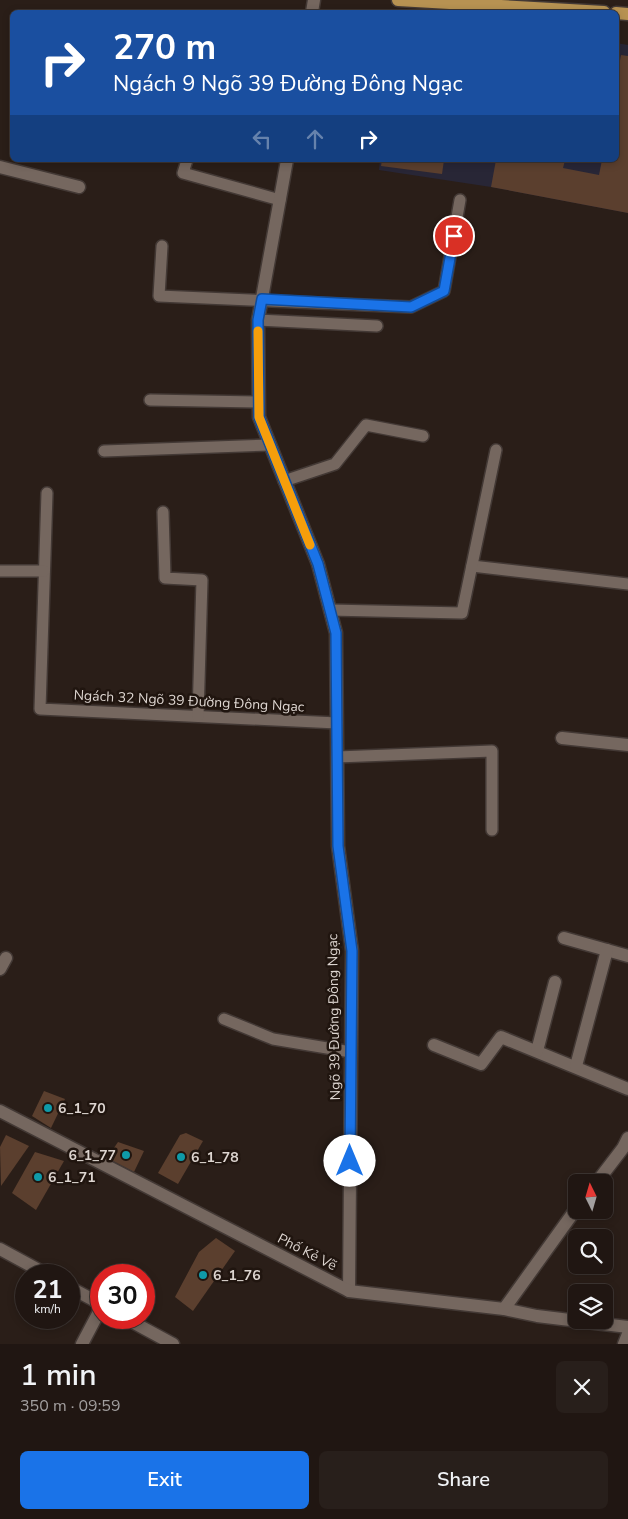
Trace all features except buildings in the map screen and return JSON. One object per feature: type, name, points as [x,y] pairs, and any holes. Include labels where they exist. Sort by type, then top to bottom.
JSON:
[{"type":"main road","points":[[398,0],[570,10]]},
{"type":"street","name":"Ngõ 39 Đường Đông Ngạc","points":[[287,162],[258,320],[258,402],[259,417],[318,564],[336,633],[338,846],[352,951],[349,1291]]},
{"type":"street","points":[[0,167],[80,187]]},
{"type":"street","points":[[562,738],[628,745]]},
{"type":"street","points":[[564,938],[628,956]]},
{"type":"street","points":[[576,1066],[607,950]]},
{"type":"street","points":[[537,1051],[554,982]]},
{"type":"street","points":[[434,1045],[481,1064],[501,1036],[628,1089]]},
{"type":"street","name":"Phố Kẻ Vẽ","points":[[0,1112],[349,1291],[504,1309],[537,1316],[628,1327]]},
{"type":"street","points":[[602,1174],[623,1148],[628,1138]]},
{"type":"street","points":[[504,1309],[569,1219]]},
{"type":"street","points":[[0,1249],[28,1264]]},
{"type":"street","points":[[82,1344],[90,1328]]},
{"type":"street","points":[[145,1329],[173,1344]]},
{"type":"street","points":[[624,1344],[628,1334]]},
{"type":"lane","points":[[186,162],[183,173],[280,200]]},
{"type":"lane","points":[[162,246],[159,296],[411,307],[444,291],[460,200]]},
{"type":"lane","points":[[258,320],[377,326]]},
{"type":"lane","points":[[150,400],[258,402]]},
{"type":"lane","points":[[284,481],[334,464],[366,425],[423,436]]},
{"type":"lane","points":[[104,451],[270,445]]},
{"type":"lane","points":[[330,610],[462,613],[496,450]]},
{"type":"lane","points":[[0,571],[44,571],[47,493]]},
{"type":"lane","points":[[163,512],[165,578],[202,580],[198,716]]},
{"type":"lane","points":[[472,566],[628,584]]},
{"type":"lane","name":"Ngách 32 Ngõ 39 Đường Đông Ngạc","points":[[44,571],[40,709],[336,723]]},
{"type":"lane","points":[[337,757],[492,751],[492,830]]},
{"type":"lane","points":[[224,1019],[272,1038],[351,1052]]},
{"type":"shaded area","points":[[619,44],[628,45],[628,213],[491,187],[379,170],[380,162],[619,162]]},
{"type":"slow traffic","points":[[258,331],[259,417],[310,545]]},
{"type":"place","name":"6_1_70","points":[[48,1108]]},
{"type":"place","name":"6_1_77","points":[[126,1155]]},
{"type":"place","name":"6_1_78","points":[[181,1157]]},
{"type":"place","name":"6_1_71","points":[[38,1177]]},
{"type":"place","name":"6_1_76","points":[[203,1275]]},
{"type":"route","points":[[350,1161],[352,951],[338,846],[336,633],[318,564],[259,417],[258,320],[262,299],[411,307],[444,291],[454,236]]}]
